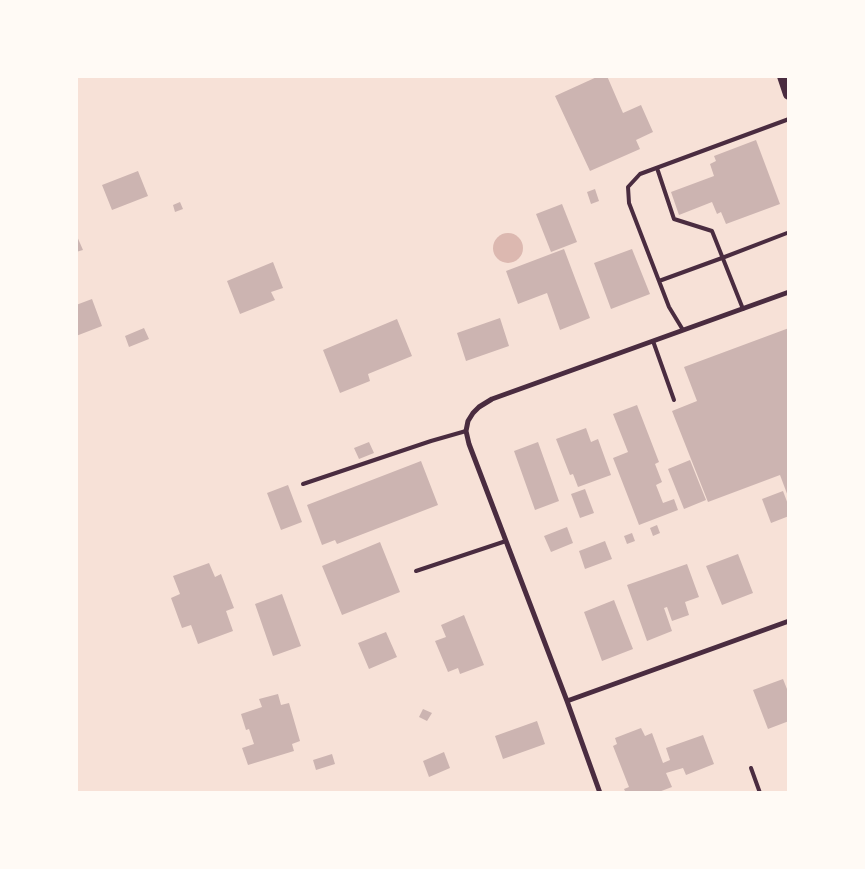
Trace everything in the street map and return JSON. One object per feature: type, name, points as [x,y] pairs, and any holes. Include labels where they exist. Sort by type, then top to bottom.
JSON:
[{"type":"main road","points":[[783,76],[789,94]]},
{"type":"street","points":[[600,793],[469,444],[466,431],[468,421],[479,407],[492,400],[789,292]]},
{"type":"street","points":[[567,701],[789,621]]},
{"type":"lane","points":[[683,330],[669,307],[629,203],[628,187],[640,174],[789,119]]},
{"type":"lane","points":[[657,168],[674,220],[712,231],[743,309]]},
{"type":"lane","points":[[659,281],[787,233]]},
{"type":"lane","points":[[653,342],[674,400]]},
{"type":"lane","points":[[303,484],[466,431]]},
{"type":"lane","points":[[416,570],[506,541]]},
{"type":"lane","points":[[751,768],[760,793]]},
{"type":"shaded area","points":[[508,233],[514,234],[522,242],[522,254],[514,262],[508,263],[502,262],[494,254],[493,248],[494,242],[502,234]]},
{"type":"building","points":[[599,76],[607,76],[623,113],[641,105],[653,132],[636,140],[640,149],[590,171],[555,96]]},
{"type":"building","points":[[756,140],[780,204],[726,224],[721,212],[717,214],[712,202],[679,215],[671,192],[714,176],[710,164],[716,161],[714,156]]},
{"type":"building","points":[[138,171],[148,196],[112,210],[102,185]]},
{"type":"building","points":[[595,189],[599,201],[591,204],[587,192]]},
{"type":"building","points":[[180,202],[183,209],[175,212],[173,205]]},
{"type":"building","points":[[562,204],[577,242],[551,252],[536,214]]},
{"type":"building","points":[[76,234],[83,250],[76,252]]},
{"type":"building","points":[[564,249],[590,318],[560,330],[547,293],[518,304],[506,271]]},
{"type":"building","points":[[632,249],[650,294],[611,309],[594,263]]},
{"type":"building","points":[[273,262],[283,288],[271,292],[275,300],[240,314],[227,281]]},
{"type":"building","points":[[92,299],[102,326],[76,336],[76,305]]},
{"type":"building","points":[[500,318],[509,346],[466,361],[457,333]]},
{"type":"building","points":[[397,319],[412,356],[368,374],[370,381],[340,393],[323,350]]},
{"type":"building","points":[[144,328],[149,339],[129,347],[125,336]]},
{"type":"building","points":[[789,328],[789,499],[780,475],[708,502],[672,411],[697,401],[684,367]]},
{"type":"building","points":[[637,405],[659,462],[655,464],[662,482],[656,485],[663,503],[674,499],[678,510],[639,525],[613,458],[628,452],[613,414]]},
{"type":"building","points":[[586,428],[591,442],[598,439],[611,475],[578,487],[573,474],[570,475],[556,439]]},
{"type":"building","points":[[369,442],[374,453],[359,459],[354,448]]},
{"type":"building","points":[[538,442],[559,501],[535,510],[514,451]]},
{"type":"building","points":[[690,460],[706,500],[684,509],[668,469]]},
{"type":"building","points":[[421,461],[438,505],[337,544],[335,540],[322,545],[307,505]]},
{"type":"building","points":[[288,485],[302,522],[281,530],[267,493]]},
{"type":"building","points":[[585,489],[594,513],[580,518],[571,494]]},
{"type":"building","points":[[783,491],[789,507],[789,516],[771,523],[762,499]]},
{"type":"building","points":[[657,525],[660,533],[653,536],[650,528]]},
{"type":"building","points":[[567,527],[573,543],[551,552],[544,536]]},
{"type":"building","points":[[632,533],[635,541],[627,544],[624,536]]},
{"type":"building","points":[[605,541],[612,559],[585,569],[579,551]]},
{"type":"building","points":[[380,542],[400,592],[342,615],[322,566]]},
{"type":"building","points":[[738,554],[753,593],[722,605],[706,566]]},
{"type":"building","points":[[209,563],[215,577],[221,574],[234,608],[226,611],[233,631],[198,644],[191,625],[182,628],[171,598],[180,594],[173,576]]},
{"type":"building","points":[[687,564],[699,597],[685,602],[689,615],[672,621],[667,607],[664,608],[672,631],[647,641],[627,585]]},
{"type":"building","points":[[282,594],[301,646],[273,656],[255,604]]},
{"type":"building","points":[[614,600],[633,649],[602,661],[584,612]]},
{"type":"building","points":[[464,615],[484,665],[460,674],[458,668],[448,672],[435,641],[446,637],[441,625]]},
{"type":"building","points":[[386,632],[397,657],[369,669],[358,643]]},
{"type":"building","points":[[783,679],[789,694],[789,721],[768,729],[753,690]]},
{"type":"building","points":[[278,694],[281,705],[289,703],[300,741],[292,744],[294,751],[248,765],[242,748],[254,744],[249,729],[246,730],[241,714],[262,707],[259,699]]},
{"type":"building","points":[[423,709],[432,713],[427,721],[419,717]]},
{"type":"building","points":[[537,721],[545,744],[503,759],[495,736]]},
{"type":"building","points":[[641,728],[645,736],[652,733],[663,763],[670,760],[666,748],[703,735],[714,764],[686,775],[683,768],[666,773],[672,787],[656,793],[626,793],[624,789],[629,787],[613,746],[617,744],[615,738]]},
{"type":"building","points":[[444,752],[450,768],[429,777],[423,761]]},
{"type":"building","points":[[332,754],[335,764],[316,770],[313,760]]}]
